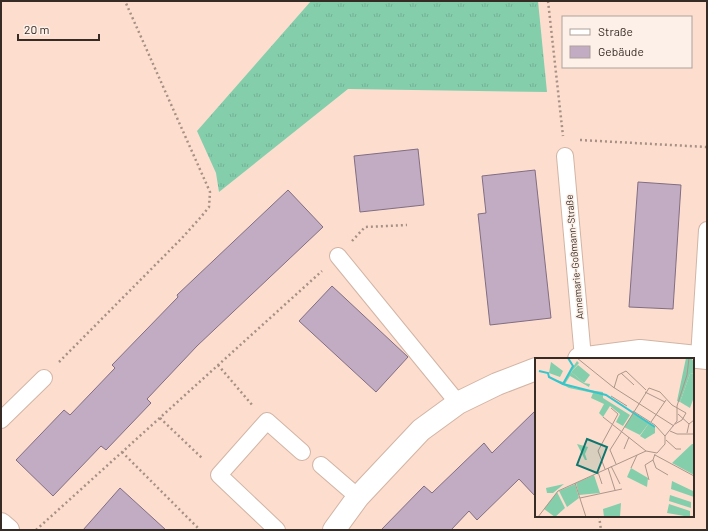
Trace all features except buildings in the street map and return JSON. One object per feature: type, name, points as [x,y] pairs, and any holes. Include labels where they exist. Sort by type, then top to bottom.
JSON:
[{"type":"street","name":"Annemarie-Goßmann-Straße","points":[[588,358],[640,351],[703,357]]},
{"type":"street","points":[[334,530],[358,497],[421,430],[458,403],[497,384],[535,369]]},
{"type":"street","points":[[1,524],[8,530]]},
{"type":"lane","name":"Annemarie-Goßmann-Straße","points":[[565,156],[581,358]]},
{"type":"lane","points":[[703,357],[707,230]]},
{"type":"lane","points":[[338,256],[458,403]]},
{"type":"lane","points":[[1,420],[44,378]]},
{"type":"lane","points":[[277,530],[219,474],[267,421],[302,452]]},
{"type":"lane","points":[[321,465],[358,497]]},
{"type":"path","points":[[44,378],[182,238],[209,207],[210,192],[125,1]]},
{"type":"path","points":[[548,1],[565,156]]},
{"type":"path","points":[[563,140],[707,147]]},
{"type":"path","points":[[36,530],[338,256],[366,227],[407,226]]},
{"type":"path","points":[[218,365],[267,421]]},
{"type":"path","points":[[160,418],[219,474]]},
{"type":"path","points":[[122,452],[200,530]]},
{"type":"path","points":[[599,517],[600,530]]},
{"type":"green space","points":[[311,1],[538,1],[547,92],[348,89],[219,192],[216,173],[197,131]]}]
